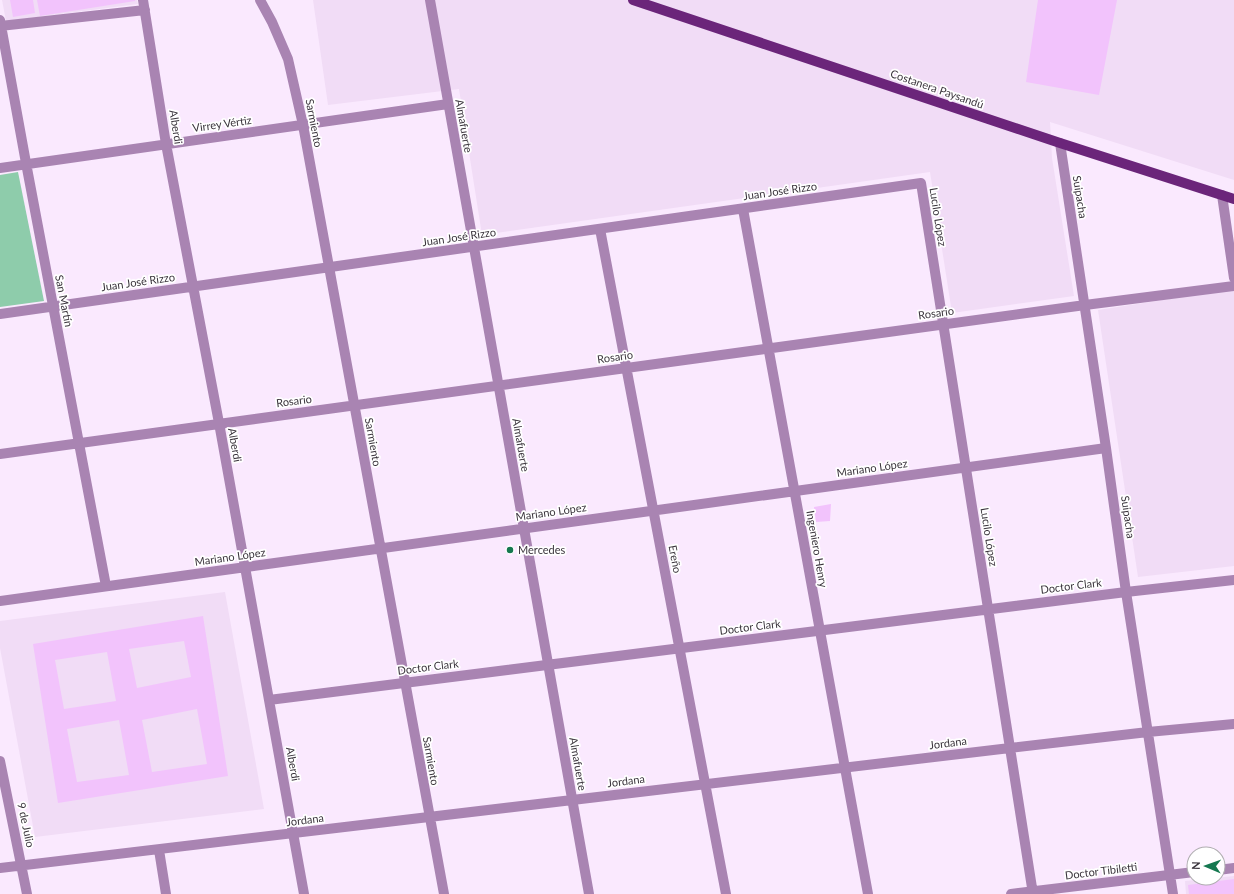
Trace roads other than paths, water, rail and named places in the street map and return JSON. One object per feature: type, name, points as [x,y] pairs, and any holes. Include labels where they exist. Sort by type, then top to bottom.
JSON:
[{"type":"main road","name":"Costanera Paysandú","points":[[633,0],[1060,143],[1234,199]]},
{"type":"street","name":"Sarmiento","points":[[260,0],[272,22],[288,59],[303,125],[444,894]]},
{"type":"street","name":"Almafuerte","points":[[430,0],[590,894]]},
{"type":"street","points":[[0,24],[144,5]]},
{"type":"street","name":"Alberdi","points":[[144,5],[166,144],[219,423],[304,894]]},
{"type":"street","name":"San Martín","points":[[0,24],[106,586]]},
{"type":"street","name":"Virrey Vértiz","points":[[0,168],[448,104]]},
{"type":"street","name":"Suipacha","points":[[1060,143],[1126,592],[1173,894]]},
{"type":"street","name":"Juan José Rizzo","points":[[0,314],[921,183]]},
{"type":"street","name":"Lucilo López","points":[[921,183],[1033,893]]},
{"type":"street","points":[[1222,195],[1234,278]]},
{"type":"street","name":"Ingeniero Henry","points":[[743,209],[868,894]]},
{"type":"street","name":"Ereño","points":[[600,229],[726,894]]},
{"type":"street","name":"Rosario","points":[[0,454],[943,324],[1234,286]]},
{"type":"street","name":"Mariano López","points":[[0,601],[1106,448]]},
{"type":"street","name":"Doctor Clark","points":[[269,700],[988,609],[1234,580]]},
{"type":"street","name":"Jordana","points":[[0,868],[1010,748],[1148,732],[1234,724]]},
{"type":"street","name":"9 de Julio","points":[[0,761],[27,894]]},
{"type":"street","points":[[159,850],[166,894]]},
{"type":"street","name":"Doctor Tibiletti","points":[[1011,894],[1033,893],[1186,873]]},
{"type":"place","name":"Mercedes","points":[[510,550]]}]
